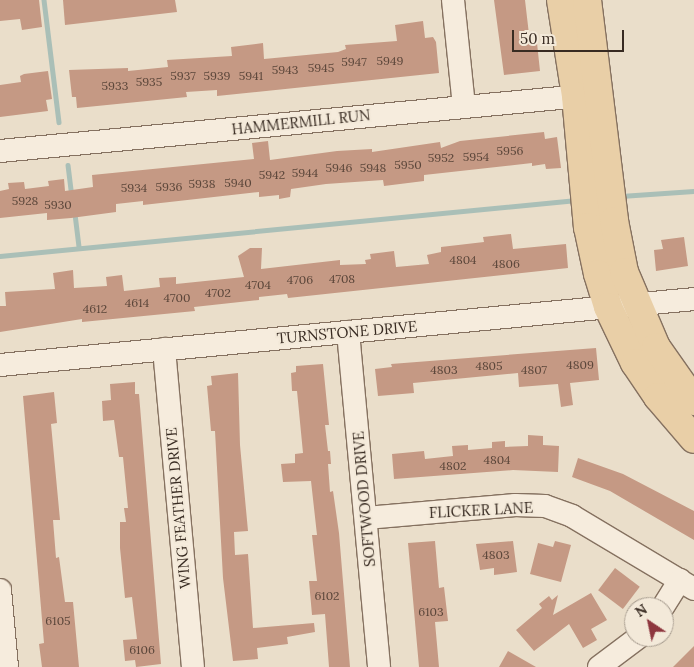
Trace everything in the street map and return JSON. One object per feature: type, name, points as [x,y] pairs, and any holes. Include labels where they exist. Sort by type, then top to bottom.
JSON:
[{"type":"main road","points":[[561,0],[610,178],[620,255],[635,304],[656,348],[694,401]]},
{"type":"main road","points":[[587,0],[588,95],[583,179],[592,250],[608,307],[635,363],[658,397],[694,438]]},
{"type":"street","points":[[454,0],[464,106]]},
{"type":"street","name":"HAMMERMILL RUN","points":[[0,151],[588,95]]},
{"type":"street","name":"TURNSTONE DRIVE","points":[[0,365],[694,298]]},
{"type":"street","name":"SOFTWOOD DRIVE","points":[[348,332],[379,667]]},
{"type":"street","name":"WING FEATHER DRIVE","points":[[164,349],[193,667]]},
{"type":"street","name":"FLICKER LANE","points":[[366,518],[515,505],[545,506],[572,516],[687,584]]},
{"type":"street","points":[[673,597],[687,584]]},
{"type":"street","points":[[0,590],[7,667]]},
{"type":"street","points":[[599,667],[626,647]]},
{"type":"building","points":[[0,0],[39,0],[42,27],[22,30],[20,19],[0,21]]},
{"type":"building","points":[[63,0],[175,0],[177,12],[65,25]]},
{"type":"building","points":[[494,0],[525,0],[530,43],[537,43],[540,71],[504,75]]},
{"type":"building","points":[[423,21],[425,38],[433,37],[436,42],[439,73],[217,96],[217,90],[186,92],[187,97],[77,108],[76,97],[72,97],[69,70],[128,68],[128,71],[168,67],[167,60],[232,56],[231,47],[263,43],[264,59],[338,52],[346,49],[345,45],[397,41],[395,25]]},
{"type":"building","points":[[48,71],[52,99],[46,100],[48,111],[0,117],[0,85],[21,82],[20,76],[24,74]]},
{"type":"building","points":[[544,132],[545,139],[557,137],[561,168],[546,169],[545,164],[532,166],[532,163],[424,175],[424,181],[384,186],[383,180],[326,184],[291,189],[290,197],[279,199],[279,195],[259,197],[259,192],[143,205],[143,201],[116,204],[116,212],[71,218],[47,220],[47,213],[0,218],[0,191],[9,189],[8,183],[24,182],[25,189],[49,186],[48,181],[64,179],[65,191],[93,187],[92,175],[254,159],[252,143],[268,141],[270,160],[337,151],[372,149],[372,152],[440,142],[441,148],[460,141]]},
{"type":"building","points":[[511,234],[513,249],[566,244],[568,268],[288,298],[287,294],[259,297],[259,300],[194,307],[195,311],[82,322],[82,319],[0,332],[0,306],[6,306],[5,292],[55,289],[53,273],[73,270],[74,288],[107,286],[106,277],[122,275],[124,291],[160,287],[159,278],[176,277],[176,284],[244,277],[238,256],[250,248],[262,248],[261,269],[340,260],[340,265],[366,264],[365,260],[371,259],[370,254],[394,251],[396,267],[429,264],[427,255],[441,252],[441,247],[484,242],[483,237]]},
{"type":"building","points":[[684,237],[688,266],[656,271],[654,250],[663,249],[661,240]]},
{"type":"building","points":[[596,348],[599,380],[570,383],[573,405],[561,407],[558,384],[519,387],[518,373],[413,383],[414,393],[378,396],[375,369],[392,367],[391,364]]},
{"type":"building","points":[[323,364],[329,425],[325,425],[331,464],[328,464],[330,492],[333,491],[339,533],[350,667],[329,667],[325,614],[312,615],[309,581],[317,581],[312,535],[317,535],[311,481],[283,482],[281,464],[295,463],[295,454],[303,453],[297,391],[292,391],[291,373],[296,372],[296,366]]},
{"type":"building","points":[[238,373],[240,445],[248,531],[234,532],[235,555],[248,554],[253,628],[314,623],[315,632],[287,637],[288,644],[257,648],[258,659],[233,661],[223,578],[215,431],[211,431],[207,386],[212,385],[211,376]]},
{"type":"building","points":[[135,382],[135,394],[139,394],[161,664],[136,667],[135,660],[125,661],[123,640],[137,639],[132,597],[125,598],[120,548],[120,522],[126,522],[124,508],[128,508],[123,457],[119,457],[114,420],[103,421],[102,401],[111,400],[110,384]]},
{"type":"building","points":[[54,392],[57,423],[51,424],[60,520],[53,520],[56,558],[59,557],[65,602],[73,602],[79,667],[42,667],[39,644],[44,643],[23,396]]},
{"type":"building","points":[[528,435],[543,436],[543,445],[559,446],[558,472],[513,470],[394,479],[392,454],[424,451],[425,459],[453,456],[452,446],[468,445],[468,450],[492,448],[492,442],[505,441],[505,447],[528,446]]},
{"type":"building","points":[[578,458],[623,474],[694,511],[694,540],[610,491],[572,477]]},
{"type":"building","points":[[435,541],[439,588],[444,587],[448,621],[435,622],[439,667],[419,667],[408,543]]},
{"type":"building","points":[[513,541],[517,572],[494,575],[494,568],[480,570],[476,544]]},
{"type":"building","points":[[555,541],[571,545],[561,582],[530,574],[538,543],[553,547]]},
{"type":"building","points":[[615,568],[640,587],[632,597],[624,597],[623,609],[598,590]]},
{"type":"building","points":[[591,593],[607,620],[591,629],[597,640],[583,648],[569,624],[534,651],[516,630],[542,608],[539,604],[549,596],[552,600],[558,595],[553,615]]},
{"type":"building","points":[[694,646],[694,667],[673,667]]},
{"type":"building","points":[[508,651],[536,667],[499,667]]},
{"type":"waterway","points":[[44,0],[59,122]]},
{"type":"waterway","points":[[68,165],[72,196]]},
{"type":"waterway","points":[[621,196],[694,191]]},
{"type":"waterway","points":[[0,256],[576,200]]},
{"type":"waterway","points":[[75,214],[79,248]]}]
